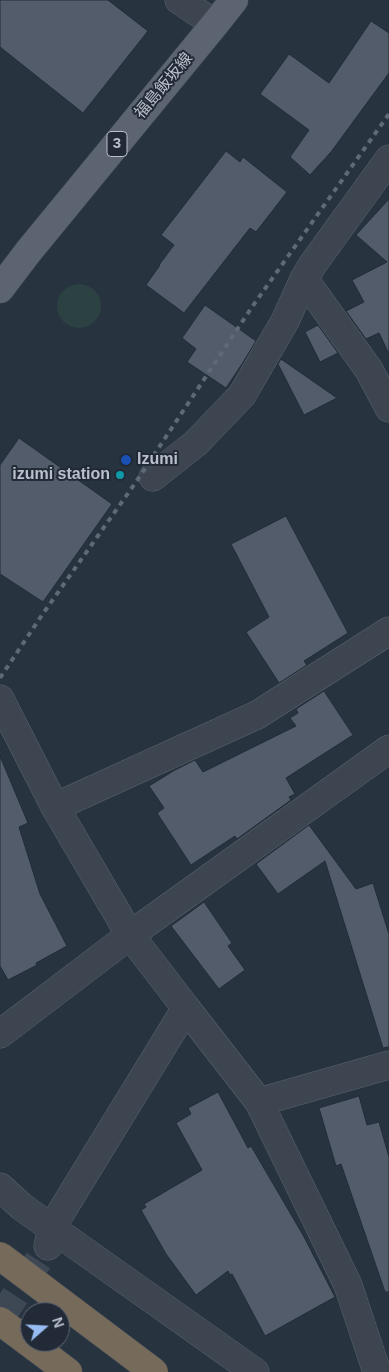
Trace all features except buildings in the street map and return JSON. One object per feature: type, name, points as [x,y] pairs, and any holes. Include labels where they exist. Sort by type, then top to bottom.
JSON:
[{"type":"highway","points":[[0,1256],[154,1372]]},
{"type":"highway","points":[[0,1321],[68,1372]]},
{"type":"main road","name":"福島飯坂線","points":[[0,288],[234,0]]},
{"type":"street","points":[[179,0],[215,24]]},
{"type":"street","points":[[153,477],[196,443],[242,396],[285,321],[313,264],[389,159]]},
{"type":"street","points":[[304,279],[369,370],[389,408]]},
{"type":"street","points":[[55,807],[257,715],[389,630]]},
{"type":"street","points":[[0,699],[55,807],[130,935],[259,1102],[348,1285],[377,1372]]},
{"type":"street","points":[[0,1034],[130,935],[389,748]]},
{"type":"street","points":[[50,1237],[186,1008]]},
{"type":"street","points":[[259,1102],[389,1065]]},
{"type":"street","points":[[0,1187],[22,1206],[50,1237],[256,1372]]},
{"type":"green space","points":[[75,284],[83,284],[95,290],[101,306],[95,322],[83,328],[75,328],[63,322],[57,310],[57,302],[63,290]]},
{"type":"tunnel","points":[[0,1319],[48,1246]]},
{"type":"railway","points":[[0,678],[136,482],[252,307],[389,114]]},
{"type":"place","name":"Izumi","points":[[126,460]]},
{"type":"place","name":"izumi station","points":[[120,475]]}]
